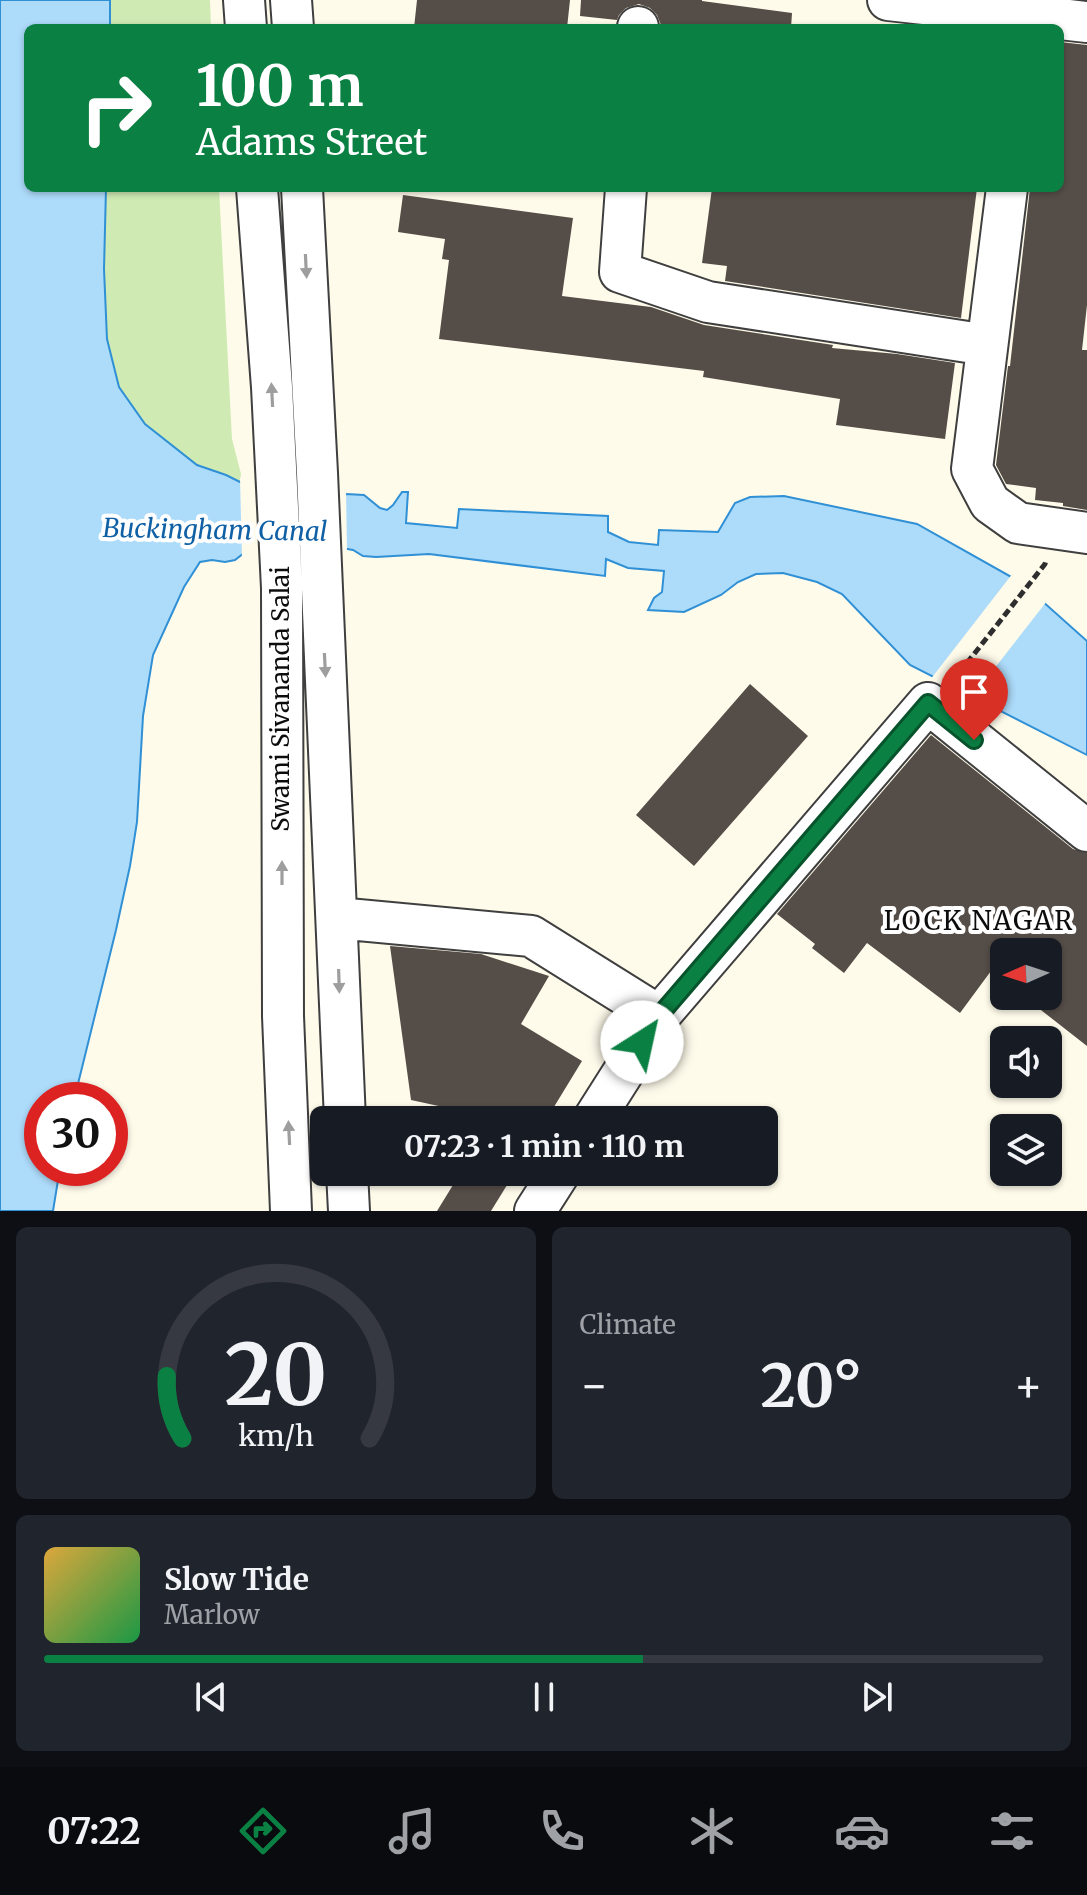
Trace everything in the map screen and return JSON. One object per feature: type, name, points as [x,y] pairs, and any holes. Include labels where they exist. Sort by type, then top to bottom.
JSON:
[{"type":"street","points":[[244,0],[246,24]]},
{"type":"street","points":[[291,0],[293,24]]},
{"type":"street","points":[[888,0],[1027,22],[1087,22]]},
{"type":"street","name":"Swami Sivananda Salai","points":[[257,192],[272,387],[282,588],[283,1016],[291,1211]]},
{"type":"street","name":"Swami Sivananda Salai","points":[[302,192],[344,1106]]},
{"type":"street","points":[[626,192],[620,272],[708,302],[987,345]]},
{"type":"street","points":[[1006,192],[972,469],[990,503],[1018,523],[1087,533]]},
{"type":"street","points":[[602,1106],[659,1016],[928,703],[1087,831]]},
{"type":"street","points":[[337,918],[531,936],[659,1016]]},
{"type":"street","points":[[348,1186],[349,1211]]},
{"type":"street","points":[[535,1211],[551,1186]]},
{"type":"path","points":[[951,683],[1039,571]]},
{"type":"green space","points":[[110,0],[210,0],[211,24],[110,24]]},
{"type":"green space","points":[[106,192],[219,192],[232,439],[241,474],[240,482],[197,465],[145,424],[119,387],[107,339],[104,269]]},
{"type":"water","name":"Buckingham Canal","points":[[0,0],[110,0],[110,24],[24,24],[24,192],[106,192],[104,269],[107,339],[119,387],[145,424],[197,465],[240,482],[312,496],[364,495],[387,510],[402,492],[408,492],[406,523],[457,528],[459,509],[608,516],[608,532],[629,542],[658,545],[659,530],[718,532],[735,503],[750,497],[784,496],[917,524],[1022,583],[1087,641],[1087,755],[910,665],[842,594],[817,582],[783,573],[756,574],[684,612],[648,610],[654,598],[662,592],[664,571],[628,568],[606,559],[605,576],[429,554],[363,556],[353,550],[314,543],[253,546],[235,560],[200,562],[184,587],[153,655],[143,716],[137,822],[130,866],[78,1082],[24,1082],[24,1186],[57,1186],[53,1211],[0,1211]]},
{"type":"pier","points":[[240,478],[293,492],[346,490],[347,553],[298,546],[255,550],[242,559]]},
{"type":"pier","points":[[1013,573],[1047,601],[969,701],[930,680]]},
{"type":"building","points":[[417,0],[570,0],[567,24],[414,24]]},
{"type":"building","points":[[581,0],[702,0],[792,13],[791,24],[661,24],[650,8],[639,4],[626,8],[617,20],[580,16]]},
{"type":"building","points":[[1064,42],[1087,45],[1087,305],[1082,350],[1087,350],[1087,510],[1035,500],[1036,488],[1006,484],[996,465],[1030,192],[1064,192]]},
{"type":"building","points":[[711,192],[977,192],[961,318],[725,281],[727,266],[702,263]]},
{"type":"building","points":[[403,195],[573,218],[562,296],[651,307],[704,325],[833,345],[832,348],[955,363],[945,439],[836,425],[840,399],[703,377],[704,371],[439,339],[449,260],[442,259],[445,239],[398,232]]},
{"type":"building","points":[[750,684],[808,736],[694,866],[636,815]]},
{"type":"building","points":[[931,735],[1073,849],[1087,853],[1087,1046],[1041,1010],[1062,1010],[1062,938],[990,938],[990,972],[960,1013],[867,943],[844,973],[812,948],[815,944],[777,914]]},
{"type":"building","points":[[390,946],[481,954],[549,976],[521,1024],[582,1061],[555,1106],[439,1106],[411,1100]]},
{"type":"building","points":[[452,1186],[506,1186],[491,1211],[437,1211]]},
{"type":"district","name":"LOCK NAGAR","points":[[979,921]]},
{"type":"route","points":[[642,1042],[659,1016],[928,703],[974,740]]}]
